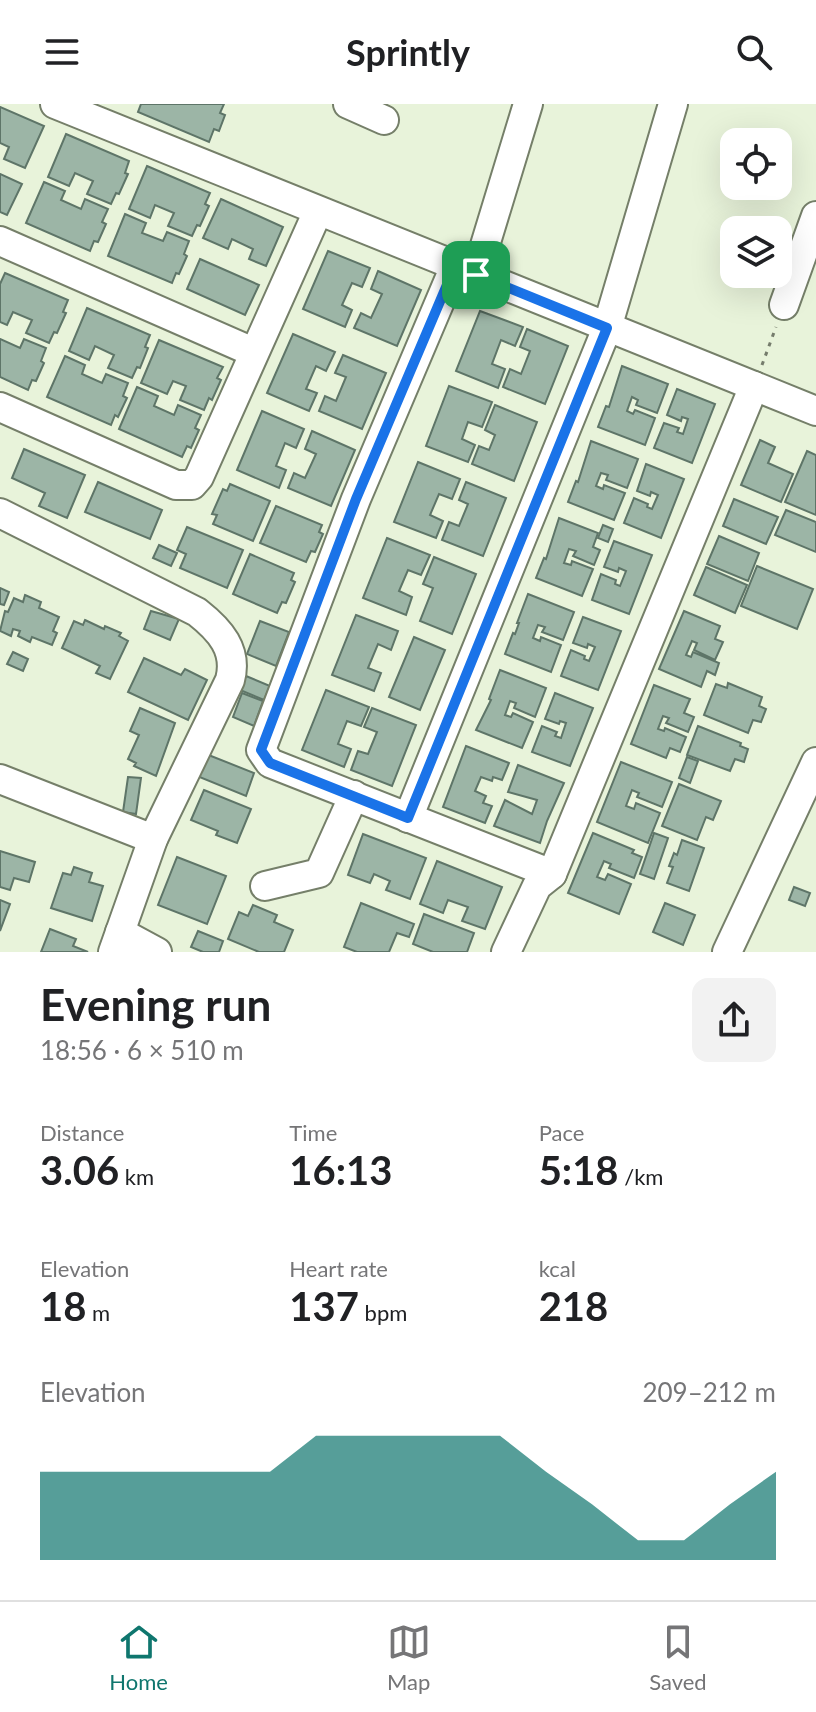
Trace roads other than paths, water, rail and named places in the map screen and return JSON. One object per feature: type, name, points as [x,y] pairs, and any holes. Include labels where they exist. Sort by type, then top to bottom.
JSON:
[{"type":"street","points":[[55,104],[816,411]]},
{"type":"street","points":[[348,104],[384,120]]},
{"type":"street","points":[[528,104],[466,270],[356,499],[261,750],[270,763],[552,874]]},
{"type":"street","points":[[408,818],[607,328],[673,104]]},
{"type":"street","points":[[0,407],[176,485],[192,485],[199,477],[318,211]]},
{"type":"street","points":[[784,305],[816,216]]},
{"type":"street","points":[[0,241],[253,352]]},
{"type":"street","points":[[506,952],[537,886],[552,874],[754,386]]},
{"type":"street","points":[[0,513],[197,612],[225,639],[232,652],[230,680],[153,839],[117,942],[157,952]]},
{"type":"street","points":[[727,952],[816,762]]},
{"type":"street","points":[[0,779],[153,839]]},
{"type":"street","points":[[265,886],[319,873],[354,795]]}]
